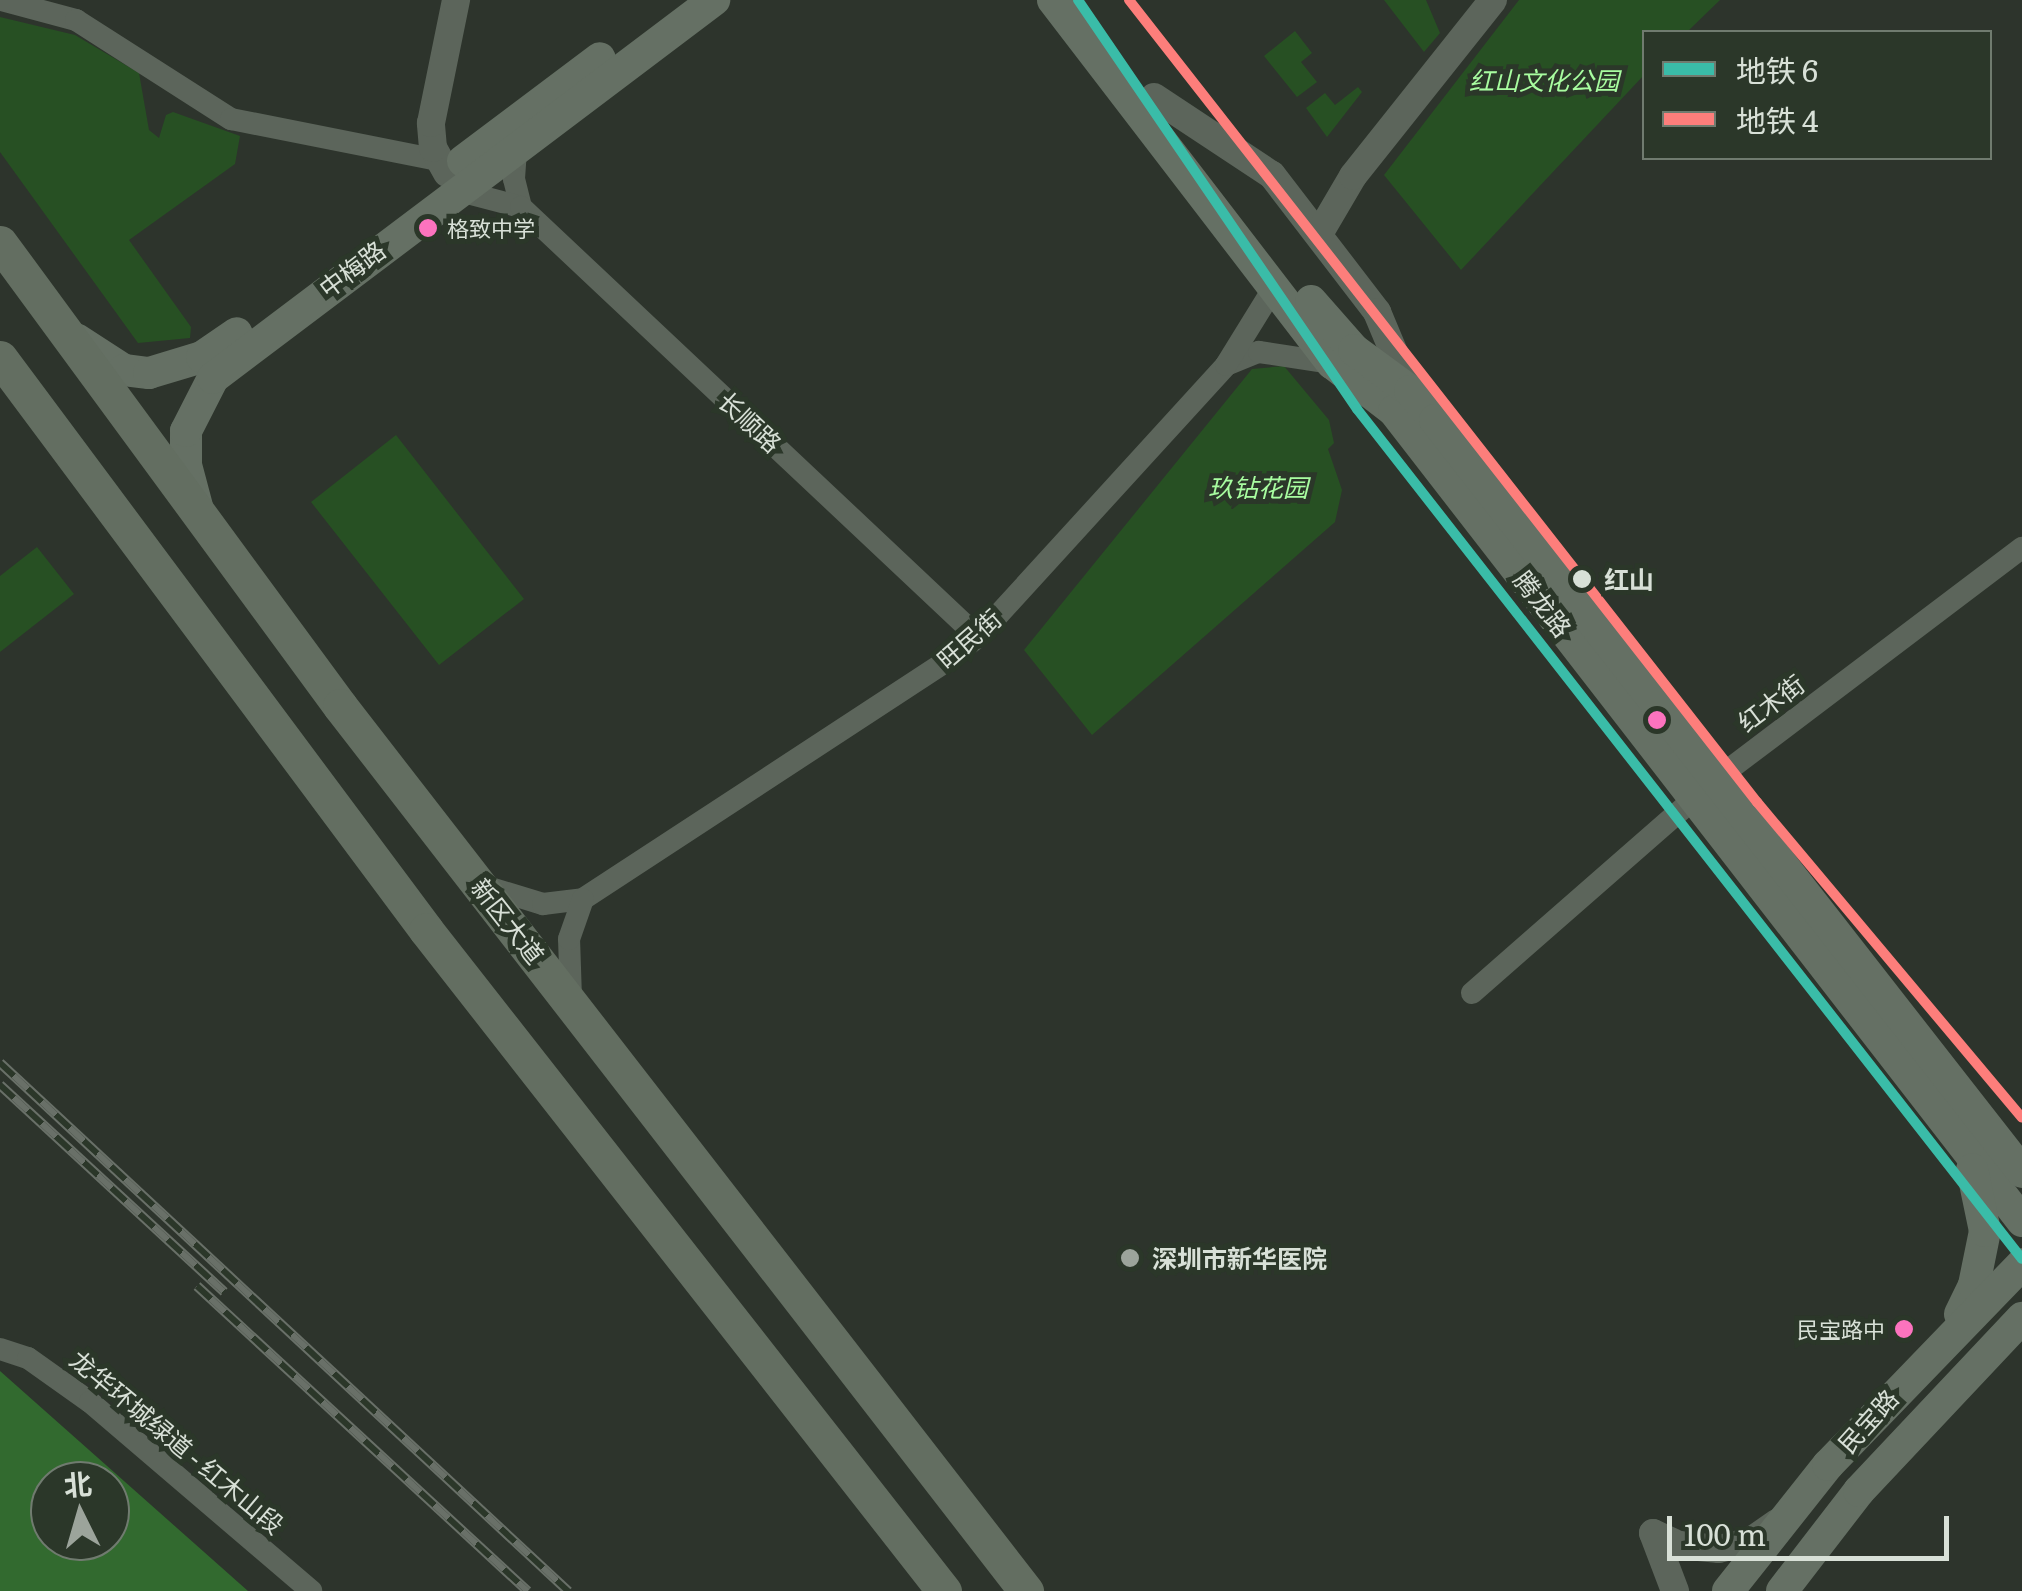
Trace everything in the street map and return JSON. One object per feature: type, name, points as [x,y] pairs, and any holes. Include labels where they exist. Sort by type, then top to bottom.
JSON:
[{"type":"main road","name":"中梅路","points":[[64,330],[124,370],[149,373],[190,362],[449,174],[677,0]]},
{"type":"main road","name":"中梅路","points":[[204,523],[184,448],[188,420],[204,390],[343,274],[449,174],[516,150],[714,0]]},
{"type":"main road","name":"腾龙路","points":[[1053,0],[1332,364],[1394,411],[1704,789],[2008,1139],[2022,1172]]},
{"type":"main road","name":"腾龙路","points":[[1080,0],[1333,329],[1410,392],[2022,1221]]},
{"type":"main road","name":"新区大道","points":[[0,243],[204,523],[1026,1591]]},
{"type":"main road","points":[[0,358],[405,902],[944,1591]]},
{"type":"main road","points":[[1947,1335],[1974,1285],[1985,1231],[1980,1194],[1957,1138]]},
{"type":"main road","name":"民宝路","points":[[1728,1591],[1785,1518],[1947,1335],[2022,1264]]},
{"type":"main road","name":"民宝路","points":[[1782,1591],[1858,1491],[2022,1318]]},
{"type":"street","points":[[1,0],[76,20],[232,119],[449,174],[521,206]]},
{"type":"street","points":[[449,174],[431,123],[456,0]]},
{"type":"street","points":[[1318,234],[1353,176],[1493,0]]},
{"type":"street","points":[[1154,96],[1272,175],[1383,322],[1410,392]]},
{"type":"street","points":[[516,150],[514,179],[521,206]]},
{"type":"street","name":"长顺路","points":[[521,206],[978,637]]},
{"type":"street","name":"旺民街","points":[[583,899],[978,637],[1226,365],[1273,289]]},
{"type":"street","points":[[1226,365],[1259,352],[1332,364]]},
{"type":"street","name":"红木街","points":[[1472,994],[1704,789],[2022,548]]},
{"type":"street","points":[[480,885],[543,904],[583,899],[567,960],[573,1005]]},
{"type":"street","name":"龙华环城绿道 - 红木山段","points":[[0,1349],[28,1358],[90,1402],[311,1591]]},
{"type":"street","points":[[1676,1591],[1653,1533],[1680,1545],[1719,1549],[1752,1541],[1785,1518]]},
{"type":"green space","points":[[1384,0],[1426,0],[1440,33],[1424,52]]},
{"type":"green space","name":"红山文化公园","points":[[1519,0],[1720,0],[1689,30],[1642,30],[1642,77],[1461,270],[1384,175]]},
{"type":"green space","points":[[0,17],[75,35],[139,73],[149,130],[159,138],[166,115],[173,112],[240,136],[235,164],[129,240],[191,327],[190,338],[138,343],[0,152]]},
{"type":"green space","points":[[1295,31],[1312,53],[1301,62],[1317,82],[1297,97],[1264,56]]},
{"type":"green space","points":[[1358,87],[1362,92],[1327,137],[1306,108],[1325,93],[1335,105]]},
{"type":"green space","name":"玖钻花园","points":[[1284,366],[1329,420],[1334,443],[1328,449],[1342,490],[1335,522],[1092,735],[1024,650],[1252,369]]},
{"type":"green space","points":[[396,435],[524,599],[439,665],[311,502]]},
{"type":"green space","points":[[37,547],[74,594],[0,652],[0,576]]},
{"type":"green space","points":[[0,1371],[101,1461],[30,1461],[30,1561],[130,1561],[130,1486],[248,1591],[0,1591]]},
{"type":"railway","points":[[0,1063],[568,1591]]},
{"type":"railway","points":[[0,1085],[224,1292]]},
{"type":"railway","points":[[197,1286],[528,1591]]},
{"type":"metro line","name":"6","points":[[1078,0],[1357,409],[2022,1259]]},
{"type":"metro line","name":"4","points":[[1129,0],[1757,802],[2022,1118]]},
{"type":"place","name":"格致中学","points":[[428,228]]},
{"type":"place","name":"红山","points":[[1582,579]]},
{"type":"place","name":"深圳市新华医院","points":[[1130,1258]]},
{"type":"place","name":"民宝路中","points":[[1904,1329]]}]
